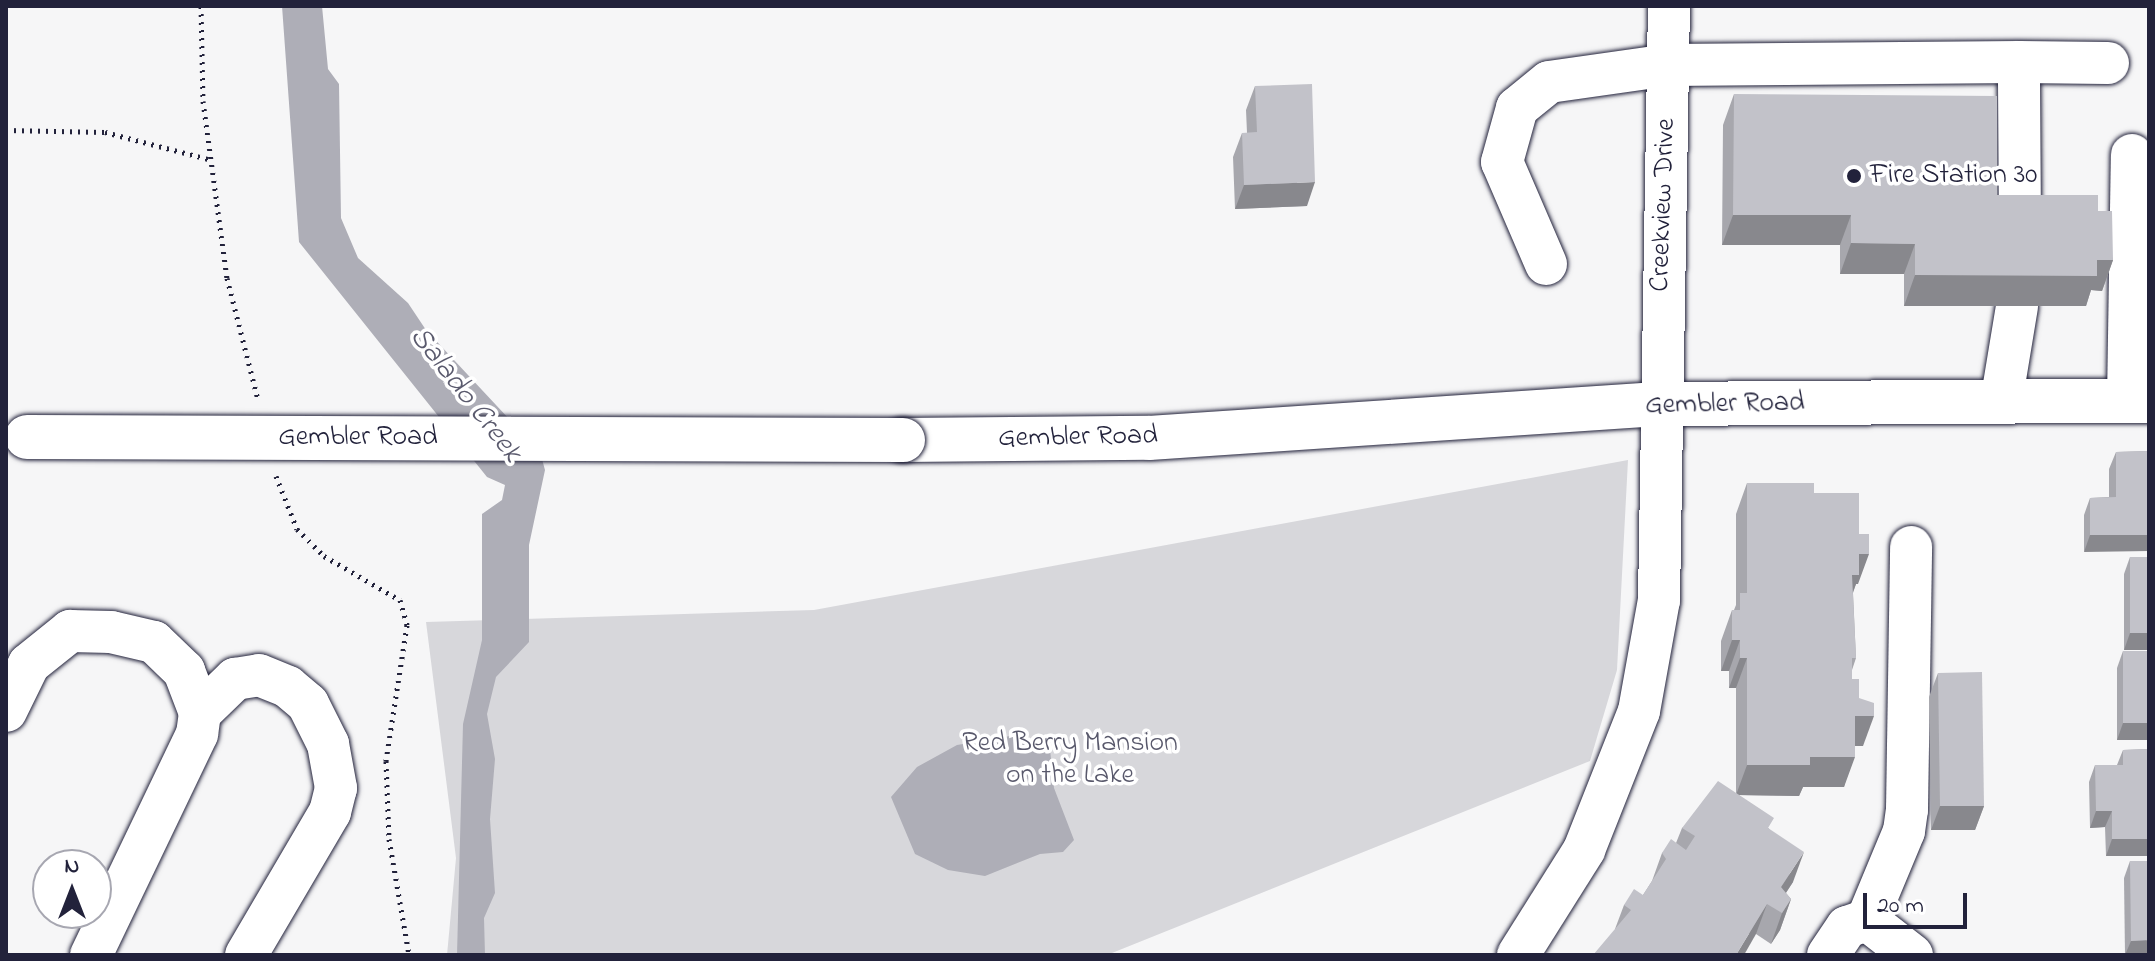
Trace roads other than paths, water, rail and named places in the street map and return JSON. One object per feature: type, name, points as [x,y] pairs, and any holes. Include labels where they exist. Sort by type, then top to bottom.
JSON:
[{"type":"main road","name":"Gembler Road","points":[[17,437],[903,440],[1194,436],[1658,404],[2139,401]]},
{"type":"street","name":"Creekview Drive","points":[[1518,955],[1584,850],[1639,711],[1659,600],[1658,404],[1669,6]]},
{"type":"street","points":[[2019,62],[2020,225]]},
{"type":"street","points":[[1546,264],[1502,162],[1517,108],[1549,82],[1669,65],[2108,63]]},
{"type":"street","points":[[2132,155],[2139,401]]},
{"type":"street","points":[[2001,403],[2017,306]]},
{"type":"street","points":[[1828,955],[1847,927],[1867,920],[1904,831],[1907,809],[1911,547]]},
{"type":"street","points":[[6,711],[29,664],[70,631],[111,632],[154,642],[184,671],[200,713],[197,734],[91,955]]},
{"type":"street","points":[[200,713],[235,679],[259,675],[288,687],[308,704],[328,744],[336,788],[330,812],[246,955]]},
{"type":"street","points":[[1867,920],[1912,955]]},
{"type":"water","name":"Salado Creek","points":[[282,6],[322,6],[328,69],[339,84],[341,218],[358,258],[408,303],[426,330],[540,452],[545,470],[529,545],[529,642],[496,677],[487,714],[495,759],[490,819],[495,893],[484,918],[485,955],[457,955],[463,724],[482,640],[482,514],[502,500],[505,485],[487,477],[299,242]]},
{"type":"water","points":[[1016,735],[1050,749],[1054,788],[1074,840],[1063,852],[1040,854],[985,876],[948,870],[915,854],[891,797],[917,767],[957,745]]},
{"type":"place","name":"Fire Station 30","points":[[1854,176]]},
{"type":"park label","name":"Red Berry Mansion on the Lake","points":[[1070,760]]}]
